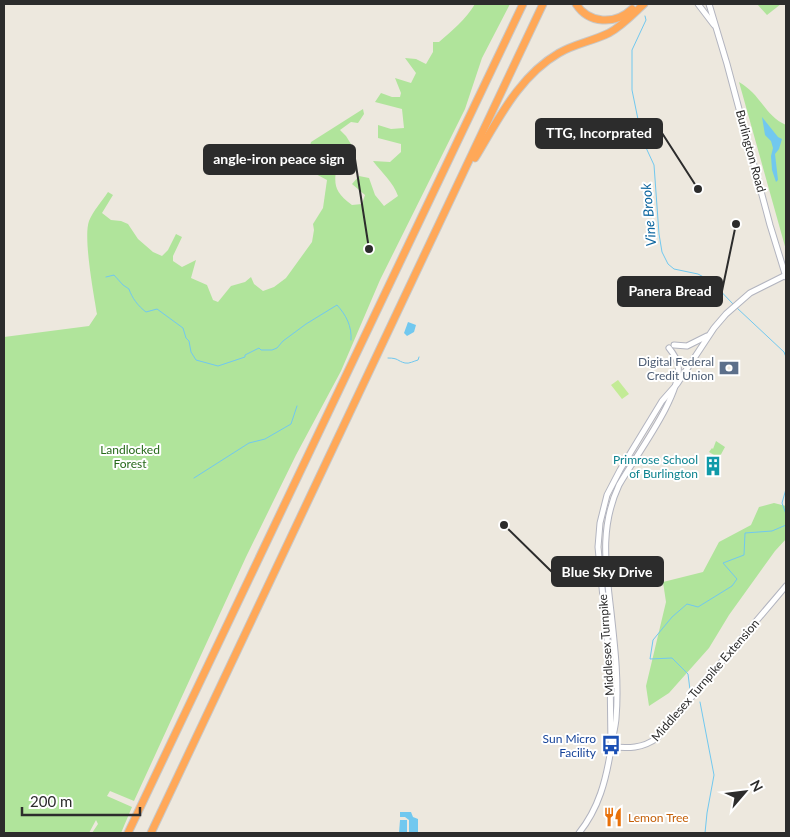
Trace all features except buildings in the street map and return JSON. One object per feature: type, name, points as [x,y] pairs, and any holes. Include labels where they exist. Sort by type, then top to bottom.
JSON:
[{"type":"highway","points":[[128,833],[522,4]]},
{"type":"highway","points":[[150,833],[543,4]]},
{"type":"highway","points":[[576,4],[591,18],[606,20],[619,18],[627,14],[638,4]]},
{"type":"highway","points":[[455,192],[506,106],[534,73],[559,53],[617,28],[644,4]]},
{"type":"main road","name":"Burlington Road","points":[[698,4],[716,28]]},
{"type":"main road","name":"Burlington Road","points":[[709,4],[786,275]]},
{"type":"main road","name":"Middlesex Turnpike","points":[[579,833],[591,815],[603,789],[611,747],[610,668],[598,554],[600,523],[607,495],[662,401],[677,384],[708,336],[726,314],[741,300],[757,288],[786,275]]},
{"type":"main road","points":[[677,384],[678,363],[671,347],[687,346],[708,336]]},
{"type":"main road","name":"Middlesex Turnpike Extension","points":[[611,747],[637,748],[657,738],[786,586]]},
{"type":"green space","name":"Landlocked Forest","points":[[475,4],[510,4],[482,58],[465,109],[380,280],[341,371],[296,455],[246,557],[134,801],[110,791],[107,796],[132,807],[121,833],[92,833],[98,824],[96,820],[89,833],[4,833],[4,337],[89,326],[97,314],[87,229],[91,217],[108,192],[113,195],[102,213],[111,220],[128,224],[138,239],[153,252],[162,256],[168,250],[176,234],[182,237],[173,256],[173,261],[182,267],[196,260],[191,278],[207,285],[213,300],[218,302],[231,286],[245,282],[251,277],[254,284],[263,291],[274,287],[286,278],[312,242],[313,224],[323,208],[327,180],[312,172],[308,153],[311,142],[363,109],[364,114],[358,123],[351,122],[340,130],[354,149],[347,155],[338,157],[335,179],[337,189],[352,205],[362,204],[365,195],[352,184],[359,176],[369,178],[375,195],[384,206],[398,196],[390,182],[373,161],[390,162],[401,152],[401,144],[378,138],[378,125],[391,129],[404,128],[402,109],[375,102],[381,93],[392,97],[400,97],[401,93],[395,78],[411,83],[416,73],[405,58],[416,59],[426,64],[433,52],[433,42],[439,42],[449,34]]},
{"type":"green space","points":[[757,4],[781,4],[767,15]]},
{"type":"green space","points":[[739,82],[752,92],[775,118],[786,125],[786,250]]},
{"type":"green space","points":[[618,380],[629,394],[622,399],[611,385]]},
{"type":"green space","points":[[716,441],[725,447],[719,458],[709,452],[713,449]]},
{"type":"green space","points":[[774,503],[786,506],[786,539],[775,551],[729,615],[709,648],[669,693],[649,706],[646,686],[666,602],[663,582],[703,572],[719,542],[751,525],[759,507]]},
{"type":"water","points":[[762,117],[778,137],[782,139],[779,149],[775,154],[778,180],[776,182],[772,170],[771,156],[773,148],[771,141],[765,135]]},
{"type":"water","points":[[408,322],[416,325],[414,332],[407,336],[404,333]]},
{"type":"water","points":[[400,812],[411,812],[413,817],[418,819],[418,833],[409,833],[409,820],[405,817],[400,817]]},
{"type":"water","points":[[400,820],[407,820],[407,833],[399,833]]},
{"type":"waterway","name":"Vine Brook","points":[[645,16],[646,20],[632,50],[632,90],[642,139],[654,165],[662,252],[668,264],[674,269],[698,274],[711,281],[733,304]]},
{"type":"waterway","points":[[106,277],[114,275],[129,289],[136,302],[146,312],[157,309],[183,328],[189,341],[191,352],[196,360],[218,366],[245,357],[245,355],[259,348],[261,350],[277,348],[283,341],[306,324],[337,305],[348,321],[351,340]]},
{"type":"waterway","name":"Vine Brook","points":[[737,308],[784,352],[786,357]]},
{"type":"waterway","points":[[388,358],[410,363],[418,360],[419,357]]},
{"type":"waterway","points":[[194,478],[249,443],[265,439],[291,424],[297,406]]},
{"type":"waterway","name":"Vine Brook","points":[[786,489],[782,503],[786,514]]},
{"type":"waterway","name":"Vine Brook","points":[[690,690],[688,674],[672,658],[650,659],[653,640],[672,617],[687,604],[698,607],[732,586],[737,579],[723,563],[744,555],[745,533],[772,531],[786,525]]},
{"type":"waterway","name":"Vine Brook","points":[[700,702],[714,775],[705,833]]},
{"type":"place","name":"TTG, Incorprated","points":[[698,189]]},
{"type":"place","name":"Panera Bread","points":[[736,224]]},
{"type":"place","name":"angle-iron peace sign","points":[[369,249]]},
{"type":"place","name":"Digital Federal Credit Union","points":[[729,368]]},
{"type":"place","name":"Primrose School of Burlington","points":[[713,466]]},
{"type":"place","name":"Blue Sky Drive","points":[[504,525]]},
{"type":"place","name":"Sun Micro Facility","points":[[611,745]]},
{"type":"place","name":"Lemon Tree","points":[[613,817]]}]
